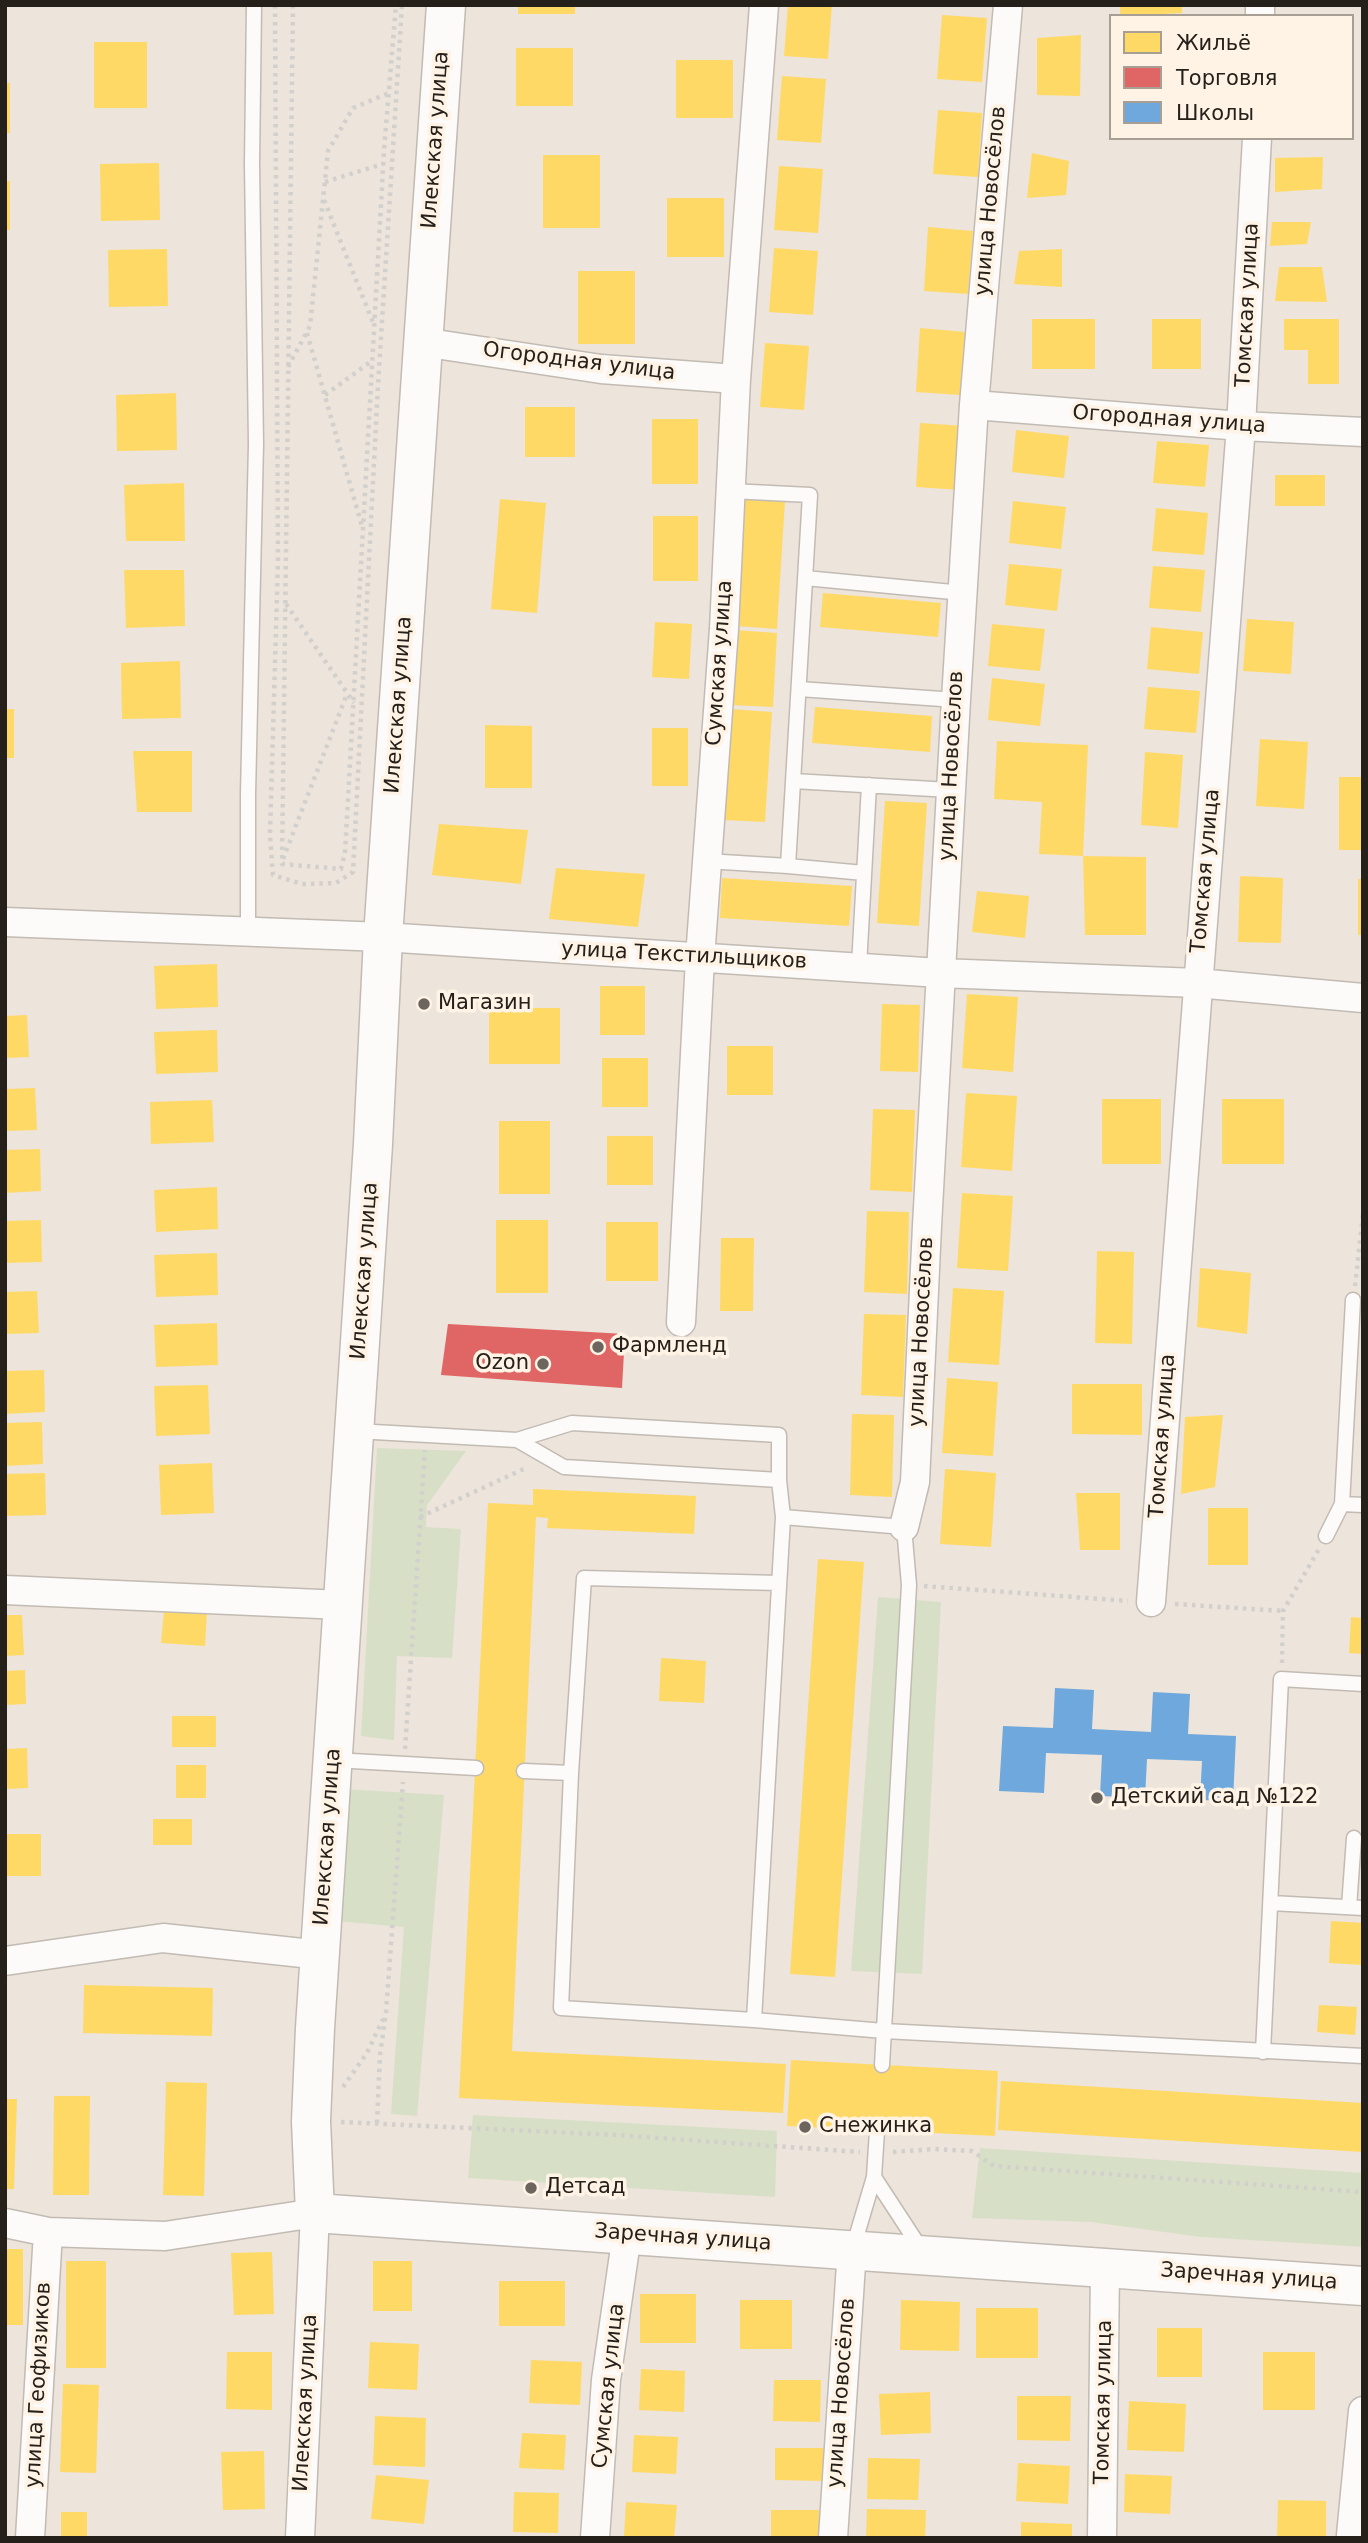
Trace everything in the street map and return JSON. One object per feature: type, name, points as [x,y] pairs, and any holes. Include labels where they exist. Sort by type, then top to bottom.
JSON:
[{"type":"street","name":"Илекская улица","points":[[300,2538],[315,2213],[312,2088],[355,1431],[383,937],[446,5]]},
{"type":"street","name":"Сумская улица","points":[[681,1322],[706,861],[724,629],[736,379],[764,5]]},
{"type":"street","name":"улица Новосёлов","points":[[904,1527],[915,1482],[940,972],[974,405],[1008,5]]},
{"type":"street","name":"Томская улица","points":[[1151,1602],[1241,426],[1256,140]]},
{"type":"street","name":"Огородная улица","points":[[422,342],[601,369],[736,379]]},
{"type":"street","name":"Огородная улица","points":[[974,405],[1241,426],[1363,432]]},
{"type":"street","name":"улица Текстильщиков","points":[[5,922],[383,937],[940,972],[1197,983],[1363,998]]},
{"type":"street","points":[[5,1590],[342,1605]]},
{"type":"street","points":[[5,1961],[163,1938],[321,1955]]},
{"type":"street","name":"Заречная улица","points":[[5,2223],[48,2232],[165,2236],[315,2213],[1363,2286]]},
{"type":"street","name":"улица Геофизиков","points":[[30,2538],[48,2232]]},
{"type":"street","name":"Сумская улица","points":[[595,2538],[606,2380],[627,2234]]},
{"type":"street","name":"улица Новосёлов","points":[[833,2538],[852,2249]]},
{"type":"street","name":"Томская улица","points":[[1102,2538],[1105,2267]]},
{"type":"street","points":[[1351,2535],[1363,2411]]},
{"type":"lane","points":[[248,933],[248,794],[256,444],[252,164],[254,5]]},
{"type":"lane","points":[[731,491],[810,495],[788,866]]},
{"type":"lane","points":[[805,578],[964,593]]},
{"type":"lane","points":[[799,689],[956,700]]},
{"type":"lane","points":[[793,781],[950,790]]},
{"type":"lane","points":[[859,966],[869,785]]},
{"type":"lane","points":[[706,861],[864,873]]},
{"type":"lane","points":[[1326,1536],[1342,1504],[1353,1300]]},
{"type":"lane","points":[[355,1431],[517,1440],[572,1423],[779,1436],[779,1480],[783,1517],[754,2020]]},
{"type":"lane","points":[[517,1440],[564,1467],[779,1480]]},
{"type":"lane","points":[[1342,1504],[1363,1505]]},
{"type":"lane","points":[[783,1517],[904,1527],[909,1585],[882,2065]]},
{"type":"lane","points":[[778,1583],[584,1578],[570,1773],[561,2008],[884,2031],[1363,2056]]},
{"type":"lane","points":[[1263,2052],[1281,1679],[1363,1684]]},
{"type":"lane","points":[[333,1760],[476,1768]]},
{"type":"lane","points":[[524,1771],[570,1773]]},
{"type":"lane","points":[[1271,1903],[1356,1907],[1354,1838]]},
{"type":"lane","points":[[852,2249],[874,2177],[877,2131]]},
{"type":"lane","points":[[874,2177],[925,2254]]},
{"type":"path","points":[[275,5],[278,560],[270,835],[273,875],[302,884],[336,883],[353,872],[378,385],[402,5]]},
{"type":"path","points":[[282,864],[293,5]]},
{"type":"path","points":[[282,864],[341,869],[345,853],[383,164],[396,5]]},
{"type":"path","points":[[288,369],[310,326],[328,152],[354,107],[389,93]]},
{"type":"path","points":[[325,182],[383,164]]},
{"type":"path","points":[[323,200],[375,327]]},
{"type":"path","points":[[306,332],[364,533]]},
{"type":"path","points":[[325,395],[374,359]]},
{"type":"path","points":[[285,603],[354,704]]},
{"type":"path","points":[[282,864],[347,694]]},
{"type":"path","points":[[1353,1300],[1363,1214]]},
{"type":"path","points":[[377,2123],[426,1436]]},
{"type":"path","points":[[420,1517],[550,1459]]},
{"type":"path","points":[[1281,1679],[1283,1611],[1326,1536]]},
{"type":"path","points":[[909,1585],[1283,1611]]},
{"type":"path","points":[[342,2090],[346,2080],[368,2053],[386,2012]]},
{"type":"path","points":[[328,2122],[616,2135],[876,2153],[972,2151],[994,2166],[1363,2192]]},
{"type":"green space","points":[[377,1448],[466,1451],[427,1505],[426,1527],[461,1529],[452,1658],[397,1656],[394,1740],[361,1736]]},
{"type":"green space","points":[[878,1597],[941,1602],[922,1974],[851,1971]]},
{"type":"green space","points":[[343,1789],[444,1795],[417,2116],[391,2114],[404,1927],[336,1921]]},
{"type":"green space","points":[[473,2115],[777,2131],[775,2197],[468,2178]]},
{"type":"green space","points":[[980,2148],[1363,2173],[1363,2247],[1201,2237],[1091,2222],[972,2218]]},
{"type":"building: Жильё","points":[[518,5],[575,5],[575,14],[518,14]]},
{"type":"building: Жильё","points":[[788,5],[832,5],[828,59],[784,56]]},
{"type":"building: Жильё","points":[[1120,5],[1182,5],[1182,13],[1120,14]]},
{"type":"building: Жильё","points":[[942,15],[987,18],[982,82],[937,79]]},
{"type":"building: Жильё","points":[[1081,35],[1080,96],[1037,95],[1037,38]]},
{"type":"building: Жильё","points":[[94,42],[147,42],[147,108],[94,108]]},
{"type":"building: Жильё","points":[[516,48],[573,48],[573,106],[516,106]]},
{"type":"building: Жильё","points":[[676,60],[733,60],[733,118],[676,118]]},
{"type":"building: Жильё","points":[[782,76],[826,79],[821,143],[777,140]]},
{"type":"building: Жильё","points":[[5,83],[10,83],[10,133],[5,133]]},
{"type":"building: Жильё","points":[[938,110],[982,113],[978,177],[933,174]]},
{"type":"building: Жильё","points":[[1032,153],[1069,161],[1066,195],[1027,198]]},
{"type":"building: Жильё","points":[[543,155],[600,155],[600,228],[543,228]]},
{"type":"building: Жильё","points":[[1323,157],[1322,189],[1275,192],[1275,158]]},
{"type":"building: Жильё","points":[[159,163],[160,220],[101,221],[100,164]]},
{"type":"building: Жильё","points":[[779,166],[823,169],[818,233],[774,230]]},
{"type":"building: Жильё","points":[[5,181],[10,181],[10,230],[5,230]]},
{"type":"building: Жильё","points":[[667,198],[724,198],[724,257],[667,257]]},
{"type":"building: Жильё","points":[[1272,222],[1311,222],[1307,244],[1270,246]]},
{"type":"building: Жильё","points":[[928,227],[973,231],[968,294],[924,291]]},
{"type":"building: Жильё","points":[[774,248],[818,251],[813,315],[769,312]]},
{"type":"building: Жильё","points":[[167,249],[168,306],[109,307],[108,250]]},
{"type":"building: Жильё","points":[[1062,249],[1062,287],[1014,284],[1019,251]]},
{"type":"building: Жильё","points":[[1279,267],[1322,267],[1327,302],[1275,301]]},
{"type":"building: Жильё","points":[[578,271],[635,271],[635,344],[578,344]]},
{"type":"building: Жильё","points":[[1032,319],[1095,319],[1095,369],[1032,369]]},
{"type":"building: Жильё","points":[[1152,319],[1201,319],[1201,369],[1152,369]]},
{"type":"building: Жильё","points":[[1284,319],[1339,319],[1339,384],[1308,384],[1308,350],[1284,350]]},
{"type":"building: Жильё","points":[[920,328],[965,332],[960,395],[916,392]]},
{"type":"building: Жильё","points":[[765,343],[809,346],[804,410],[760,407]]},
{"type":"building: Жильё","points":[[176,393],[177,450],[117,451],[116,395]]},
{"type":"building: Жильё","points":[[525,407],[575,407],[575,457],[525,457]]},
{"type":"building: Жильё","points":[[652,419],[698,419],[698,484],[652,484]]},
{"type":"building: Жильё","points":[[920,423],[965,426],[960,490],[916,487]]},
{"type":"building: Жильё","points":[[1016,430],[1069,436],[1064,478],[1012,472]]},
{"type":"building: Жильё","points":[[1157,441],[1209,445],[1205,487],[1153,483]]},
{"type":"building: Жильё","points":[[1275,475],[1325,475],[1325,506],[1275,506]]},
{"type":"building: Жильё","points":[[184,483],[185,541],[126,541],[124,485]]},
{"type":"building: Жильё","points":[[743,498],[785,500],[777,629],[735,626]]},
{"type":"building: Жильё","points":[[500,499],[546,503],[537,613],[491,609]]},
{"type":"building: Жильё","points":[[1013,501],[1066,507],[1061,549],[1009,543]]},
{"type":"building: Жильё","points":[[1156,508],[1208,513],[1204,555],[1152,551]]},
{"type":"building: Жильё","points":[[653,516],[698,516],[698,581],[653,581]]},
{"type":"building: Жильё","points":[[1009,564],[1062,569],[1057,611],[1005,605]]},
{"type":"building: Жильё","points":[[1153,566],[1205,570],[1201,612],[1149,608]]},
{"type":"building: Жильё","points":[[124,570],[184,570],[185,626],[126,628]]},
{"type":"building: Жильё","points":[[823,593],[941,603],[938,637],[820,627]]},
{"type":"building: Жильё","points":[[1247,619],[1294,622],[1291,674],[1243,671]]},
{"type":"building: Жильё","points":[[655,622],[692,624],[689,679],[652,677]]},
{"type":"building: Жильё","points":[[992,624],[1045,629],[1040,671],[988,666]]},
{"type":"building: Жильё","points":[[1151,627],[1203,632],[1199,674],[1147,669]]},
{"type":"building: Жильё","points":[[735,630],[777,633],[773,707],[730,705]]},
{"type":"building: Жильё","points":[[180,661],[181,718],[122,719],[121,663]]},
{"type":"building: Жильё","points":[[992,678],[1045,684],[1040,726],[988,720]]},
{"type":"building: Жильё","points":[[1148,687],[1200,691],[1196,733],[1144,729]]},
{"type":"building: Жильё","points":[[815,707],[932,716],[930,752],[812,743]]},
{"type":"building: Жильё","points":[[5,709],[14,709],[14,758],[5,758]]},
{"type":"building: Жильё","points":[[730,709],[772,712],[765,822],[723,820]]},
{"type":"building: Жильё","points":[[485,725],[532,726],[532,788],[485,788]]},
{"type":"building: Жильё","points":[[652,728],[688,728],[688,786],[652,786]]},
{"type":"building: Жильё","points":[[1260,739],[1308,742],[1304,809],[1256,806]]},
{"type":"building: Жильё","points":[[997,741],[1088,745],[1083,856],[1039,854],[1042,802],[994,799]]},
{"type":"building: Жильё","points":[[133,751],[192,751],[192,812],[137,812]]},
{"type":"building: Жильё","points":[[1145,752],[1183,755],[1178,828],[1141,825]]},
{"type":"building: Жильё","points":[[1339,777],[1363,777],[1363,850],[1339,850]]},
{"type":"building: Жильё","points":[[885,801],[927,803],[919,926],[877,923]]},
{"type":"building: Жильё","points":[[439,824],[528,830],[521,884],[432,875]]},
{"type":"building: Жильё","points":[[1083,856],[1146,857],[1146,935],[1085,935]]},
{"type":"building: Жильё","points":[[556,868],[645,874],[638,927],[549,919]]},
{"type":"building: Жильё","points":[[1240,876],[1283,878],[1281,943],[1238,942]]},
{"type":"building: Жильё","points":[[722,878],[852,886],[849,926],[720,918]]},
{"type":"building: Жильё","points":[[1358,879],[1363,879],[1363,935],[1358,935]]},
{"type":"building: Жильё","points":[[977,891],[1029,896],[1025,938],[972,932]]},
{"type":"building: Жильё","points":[[217,964],[218,1007],[156,1009],[154,966]]},
{"type":"building: Жильё","points":[[600,986],[645,986],[645,1035],[600,1035]]},
{"type":"building: Жильё","points":[[967,994],[1018,997],[1013,1072],[962,1068]]},
{"type":"building: Жильё","points":[[882,1004],[920,1005],[918,1072],[880,1071]]},
{"type":"building: Жильё","points":[[489,1008],[560,1008],[560,1064],[489,1064]]},
{"type":"building: Жильё","points":[[27,1015],[29,1057],[5,1058],[5,1016]]},
{"type":"building: Жильё","points":[[217,1030],[218,1072],[156,1074],[154,1032]]},
{"type":"building: Жильё","points":[[727,1046],[773,1046],[773,1095],[727,1095]]},
{"type":"building: Жильё","points":[[602,1058],[648,1058],[648,1107],[602,1107]]},
{"type":"building: Жильё","points":[[35,1088],[37,1130],[5,1131],[5,1089]]},
{"type":"building: Жильё","points":[[966,1093],[1017,1096],[1012,1171],[961,1167]]},
{"type":"building: Жильё","points":[[1102,1099],[1161,1099],[1161,1164],[1102,1164]]},
{"type":"building: Жильё","points":[[1222,1099],[1284,1099],[1284,1164],[1222,1164]]},
{"type":"building: Жильё","points":[[212,1100],[214,1142],[151,1144],[150,1102]]},
{"type":"building: Жильё","points":[[873,1109],[915,1110],[912,1192],[870,1190]]},
{"type":"building: Жильё","points":[[499,1121],[550,1121],[550,1194],[499,1194]]},
{"type":"building: Жильё","points":[[607,1136],[653,1136],[653,1185],[607,1185]]},
{"type":"building: Жильё","points":[[40,1149],[41,1191],[5,1193],[5,1150]]},
{"type":"building: Жильё","points":[[217,1187],[218,1229],[156,1232],[154,1190]]},
{"type":"building: Жильё","points":[[962,1193],[1013,1196],[1008,1271],[957,1268]]},
{"type":"building: Жильё","points":[[867,1211],[909,1212],[907,1294],[864,1292]]},
{"type":"building: Жильё","points":[[41,1220],[42,1262],[5,1263],[5,1221]]},
{"type":"building: Жильё","points":[[496,1220],[548,1220],[548,1293],[496,1293]]},
{"type":"building: Жильё","points":[[606,1222],[658,1222],[658,1281],[606,1281]]},
{"type":"building: Жильё","points":[[721,1238],[754,1238],[753,1311],[720,1311]]},
{"type":"building: Жильё","points":[[1097,1251],[1134,1252],[1132,1344],[1095,1343]]},
{"type":"building: Жильё","points":[[217,1253],[218,1295],[156,1297],[154,1255]]},
{"type":"building: Жильё","points":[[1200,1268],[1251,1273],[1247,1334],[1197,1327]]},
{"type":"building: Жильё","points":[[953,1288],[1004,1291],[999,1365],[948,1362]]},
{"type":"building: Жильё","points":[[37,1291],[39,1333],[5,1334],[5,1292]]},
{"type":"building: Жильё","points":[[864,1314],[906,1315],[903,1397],[861,1395]]},
{"type":"building: Жильё","points":[[217,1323],[218,1365],[156,1367],[154,1325]]},
{"type":"building: Жильё","points":[[44,1370],[45,1412],[5,1414],[5,1371]]},
{"type":"building: Жильё","points":[[947,1378],[998,1382],[993,1456],[942,1453]]},
{"type":"building: Жильё","points":[[1072,1384],[1142,1384],[1142,1435],[1072,1434]]},
{"type":"building: Жильё","points":[[208,1385],[210,1434],[156,1436],[154,1386]]},
{"type":"building: Жильё","points":[[852,1414],[894,1415],[892,1497],[850,1495]]},
{"type":"building: Жильё","points":[[1223,1415],[1215,1487],[1181,1494],[1185,1417]]},
{"type":"building: Жильё","points":[[42,1422],[43,1464],[5,1466],[5,1423]]},
{"type":"building: Жильё","points":[[212,1463],[214,1513],[161,1515],[159,1465]]},
{"type":"building: Жильё","points":[[945,1469],[996,1473],[991,1547],[940,1544]]},
{"type":"building: Жильё","points":[[45,1473],[46,1515],[5,1516],[5,1474]]},
{"type":"building: Жильё","points":[[533,1489],[696,1496],[694,1534],[547,1528],[548,1518],[536,1517],[512,2051],[786,2064],[783,2113],[459,2098],[488,1503],[533,1505]]},
{"type":"building: Жильё","points":[[1076,1493],[1120,1493],[1120,1550],[1080,1550]]},
{"type":"building: Жильё","points":[[1208,1508],[1248,1508],[1248,1565],[1208,1565]]},
{"type":"building: Жильё","points":[[818,1559],[864,1562],[835,1977],[790,1974]]},
{"type":"building: Жильё","points":[[164,1609],[207,1612],[205,1646],[161,1643]]},
{"type":"building: Жильё","points":[[5,1615],[22,1615],[24,1655],[5,1656]]},
{"type":"building: Жильё","points":[[1351,1617],[1363,1618],[1363,1654],[1349,1653]]},
{"type":"building: Жильё","points":[[661,1658],[706,1661],[704,1703],[659,1701]]},
{"type":"building: Жильё","points":[[25,1670],[26,1704],[5,1705],[5,1671]]},
{"type":"building: Жильё","points":[[172,1716],[216,1716],[216,1747],[172,1747]]},
{"type":"building: Жильё","points":[[27,1748],[28,1788],[5,1789],[5,1749]]},
{"type":"building: Жильё","points":[[176,1765],[206,1765],[206,1798],[176,1798]]},
{"type":"building: Жильё","points":[[153,1819],[192,1819],[192,1845],[153,1845]]},
{"type":"building: Жильё","points":[[5,1834],[41,1834],[41,1876],[5,1876]]},
{"type":"building: Жильё","points":[[1331,1921],[1363,1923],[1363,1965],[1329,1963]]},
{"type":"building: Жильё","points":[[84,1985],[213,1988],[212,2036],[83,2033]]},
{"type":"building: Жильё","points":[[1319,2005],[1357,2007],[1355,2035],[1317,2032]]},
{"type":"building: Жильё","points":[[791,2060],[998,2071],[995,2136],[787,2126]]},
{"type":"building: Жильё","points":[[1001,2081],[1363,2103],[1363,2152],[998,2130]]},
{"type":"building: Жильё","points":[[166,2082],[207,2083],[204,2196],[163,2195]]},
{"type":"building: Жильё","points":[[54,2096],[90,2096],[89,2195],[53,2195]]},
{"type":"building: Жильё","points":[[5,2099],[17,2099],[14,2189],[5,2189]]},
{"type":"building: Жильё","points":[[5,2249],[23,2249],[23,2325],[5,2325]]},
{"type":"building: Жильё","points":[[272,2252],[274,2314],[234,2315],[231,2253]]},
{"type":"building: Жильё","points":[[66,2261],[106,2261],[106,2368],[66,2368]]},
{"type":"building: Жильё","points":[[373,2261],[412,2261],[412,2311],[373,2311]]},
{"type":"building: Жильё","points":[[499,2281],[565,2281],[565,2326],[499,2326]]},
{"type":"building: Жильё","points":[[640,2294],[696,2294],[696,2343],[640,2343]]},
{"type":"building: Жильё","points":[[740,2300],[792,2300],[792,2349],[740,2349]]},
{"type":"building: Жильё","points":[[901,2300],[960,2302],[959,2351],[900,2350]]},
{"type":"building: Жильё","points":[[976,2308],[1038,2308],[1038,2358],[976,2358]]},
{"type":"building: Жильё","points":[[1157,2328],[1202,2328],[1202,2377],[1157,2377]]},
{"type":"building: Жильё","points":[[370,2342],[419,2344],[417,2390],[368,2388]]},
{"type":"building: Жильё","points":[[227,2352],[272,2352],[272,2410],[226,2409]]},
{"type":"building: Жильё","points":[[1263,2352],[1315,2352],[1315,2410],[1263,2410]]},
{"type":"building: Жильё","points":[[531,2360],[582,2362],[580,2405],[529,2403]]},
{"type":"building: Жильё","points":[[641,2369],[685,2371],[684,2412],[639,2410]]},
{"type":"building: Жильё","points":[[774,2380],[821,2380],[820,2422],[773,2421]]},
{"type":"building: Жильё","points":[[63,2384],[99,2385],[96,2473],[60,2472]]},
{"type":"building: Жильё","points":[[930,2392],[931,2433],[881,2435],[879,2394]]},
{"type":"building: Жильё","points":[[1017,2396],[1071,2396],[1070,2441],[1017,2440]]},
{"type":"building: Жильё","points":[[1129,2401],[1186,2404],[1184,2452],[1127,2450]]},
{"type":"building: Жильё","points":[[375,2416],[426,2418],[425,2467],[373,2465]]},
{"type":"building: Жильё","points":[[522,2433],[566,2435],[564,2470],[519,2468]]},
{"type":"building: Жильё","points":[[634,2435],[678,2437],[676,2474],[632,2472]]},
{"type":"building: Жильё","points":[[775,2448],[823,2448],[823,2481],[775,2480]]},
{"type":"building: Жильё","points":[[264,2451],[265,2509],[223,2510],[221,2452]]},
{"type":"building: Жильё","points":[[868,2458],[920,2459],[918,2500],[867,2499]]},
{"type":"building: Жильё","points":[[1018,2463],[1070,2466],[1068,2504],[1016,2501]]},
{"type":"building: Жильё","points":[[1125,2474],[1172,2476],[1170,2514],[1124,2512]]},
{"type":"building: Жильё","points":[[376,2475],[429,2480],[424,2524],[371,2519]]},
{"type":"building: Жильё","points":[[514,2492],[559,2493],[558,2533],[513,2532]]},
{"type":"building: Жильё","points":[[1278,2500],[1326,2501],[1326,2538],[1277,2538]]},
{"type":"building: Жильё","points":[[626,2502],[677,2505],[674,2538],[624,2536]]},
{"type":"building: Жильё","points":[[867,2509],[926,2510],[925,2538],[866,2538]]},
{"type":"building: Жильё","points":[[771,2510],[819,2510],[819,2538],[771,2538]]},
{"type":"building: Жильё","points":[[61,2512],[87,2512],[87,2538],[61,2538]]},
{"type":"building: Жильё","points":[[1021,2522],[1072,2524],[1072,2538],[1021,2538]]},
{"type":"building: Торговля","points":[[448,1324],[625,1334],[622,1388],[441,1375]]},
{"type":"building: Школы","points":[[1055,1688],[1094,1690],[1092,1729],[1151,1732],[1153,1692],[1190,1694],[1188,1734],[1236,1736],[1233,1801],[1200,1800],[1202,1761],[1147,1759],[1145,1798],[1100,1796],[1102,1755],[1046,1753],[1044,1793],[999,1791],[1003,1726],[1053,1728]]},
{"type":"place","name":"Магазин","points":[[424,1004]]},
{"type":"place","name":"Фармленд","points":[[598,1347]]},
{"type":"place","name":"Ozon","points":[[543,1364]]},
{"type":"place","name":"Детский сад №122","points":[[1097,1798]]},
{"type":"place","name":"Снежинка","points":[[805,2127]]},
{"type":"place","name":"Детсад","points":[[531,2188]]}]
